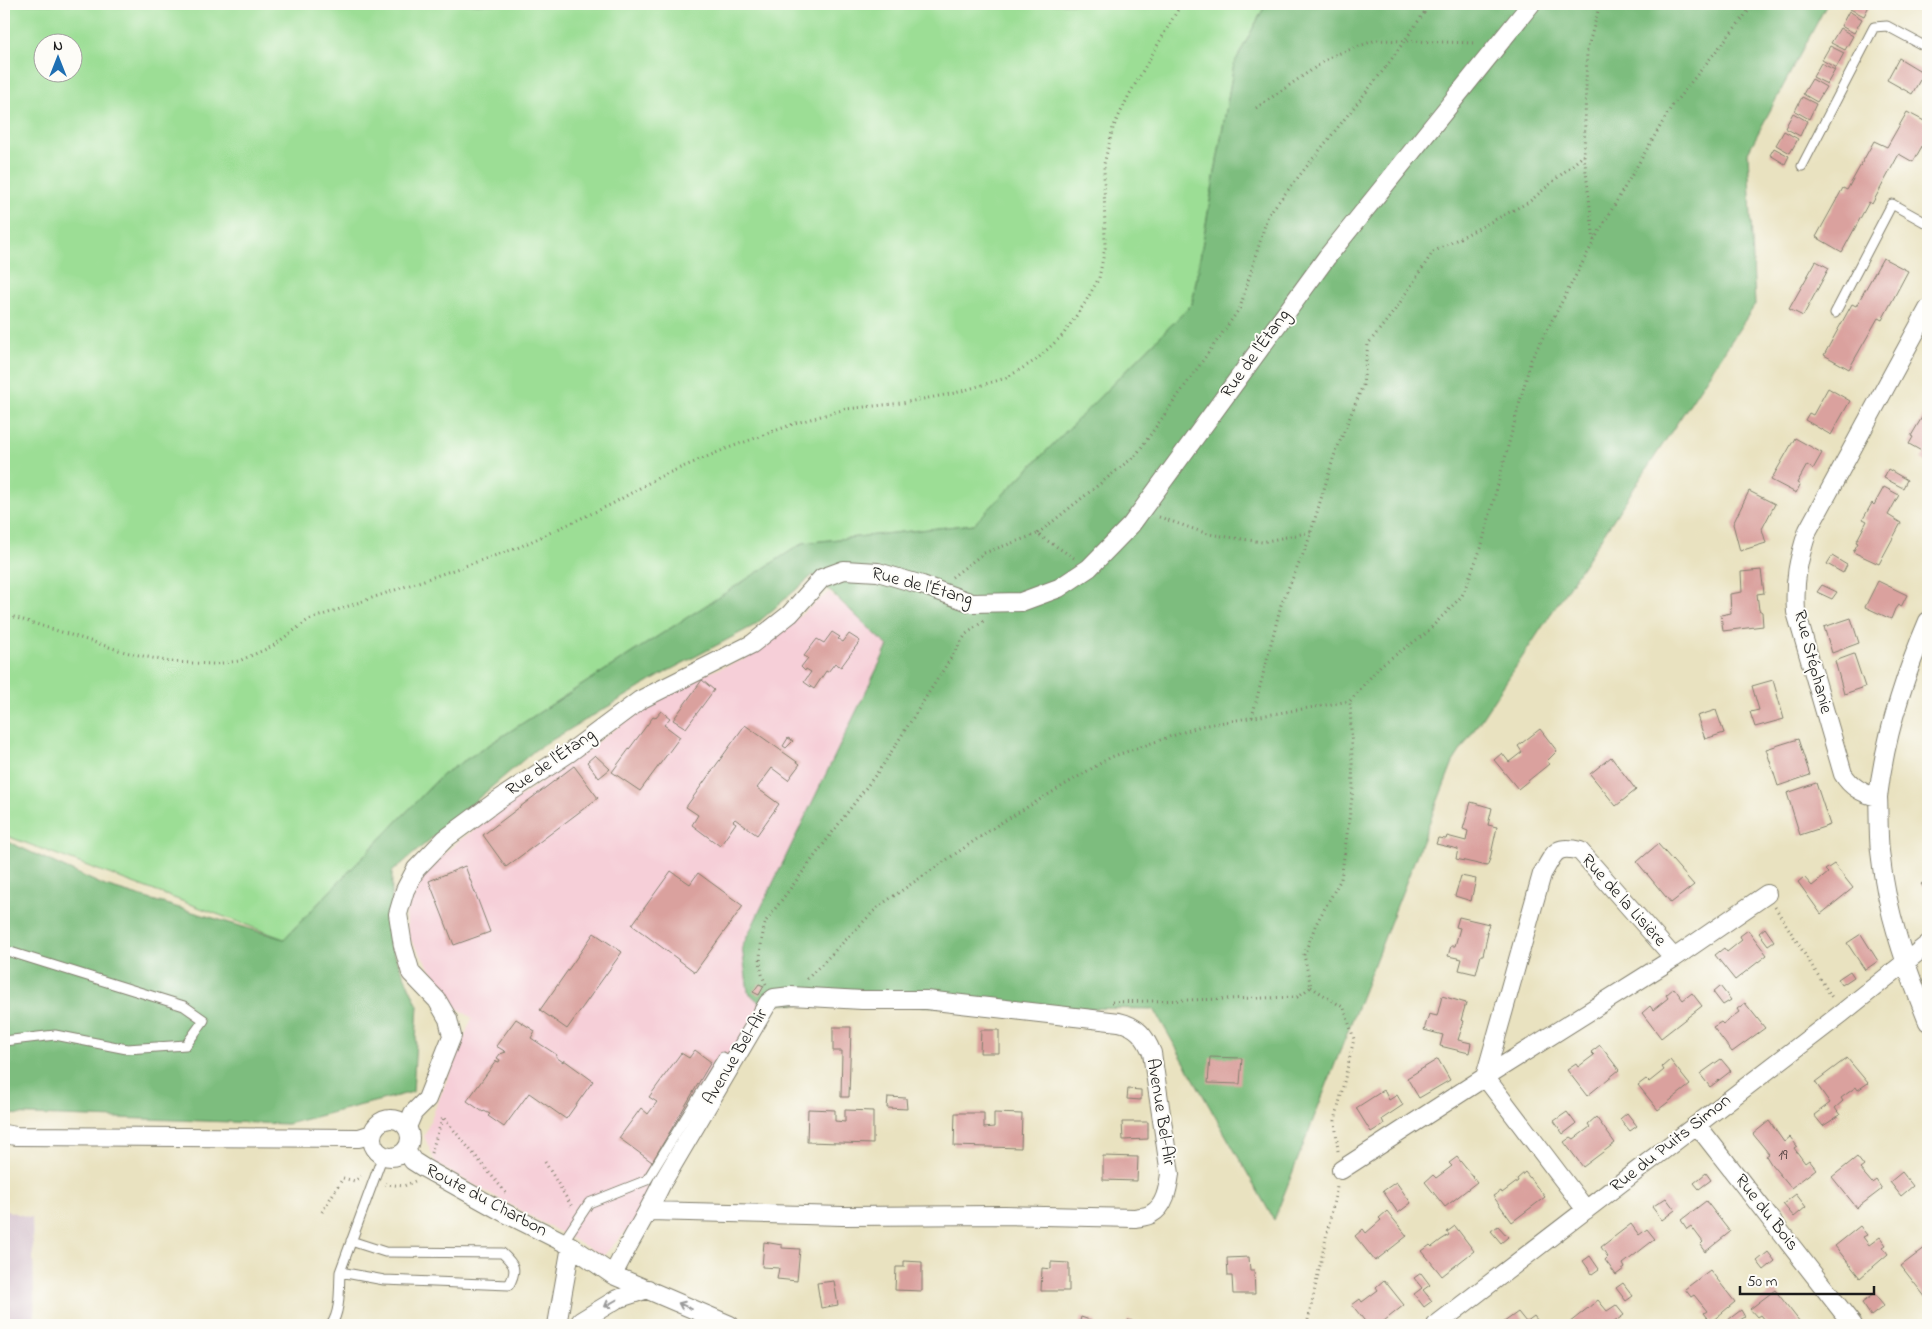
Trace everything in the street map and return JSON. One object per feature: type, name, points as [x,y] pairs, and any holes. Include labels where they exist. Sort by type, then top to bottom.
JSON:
[{"type":"street","name":"Rue de l'Étang","points":[[407,1126],[413,1113],[427,1099],[452,1036],[448,1019],[444,1012],[436,1000],[411,973],[403,946],[398,914],[405,890],[416,869],[446,838],[495,802],[569,753],[640,700],[752,644],[790,614],[822,578],[844,570],[878,572],[972,603],[1022,602],[1059,588],[1088,568],[1130,525],[1327,257],[1531,4]]},
{"type":"street","name":"Rue Stéphanie","points":[[1878,797],[1857,789],[1848,782],[1843,774],[1796,612],[1794,585],[1798,561],[1808,530],[1928,309]]},
{"type":"street","points":[[1928,620],[1904,680],[1882,765],[1878,797],[1880,850],[1884,879],[1896,933],[1928,1022]]},
{"type":"street","name":"Rue de la Lisière","points":[[1341,1170],[1674,958],[1580,851],[1561,848],[1554,853],[1542,874],[1485,1077]]},
{"type":"street","points":[[1674,958],[1766,894]]},
{"type":"street","name":"Rue du Puits Simon","points":[[1436,1325],[1842,1013],[1928,944]]},
{"type":"street","name":"Avenue Bel-Air","points":[[613,1275],[629,1241],[649,1211],[662,1183],[768,1003],[783,997],[926,1000],[1119,1022],[1131,1024],[1147,1041],[1152,1053],[1170,1174],[1167,1193],[1160,1206],[1151,1214],[1135,1218],[1004,1215],[843,1216],[649,1211]]},
{"type":"street","points":[[1485,1077],[1586,1210]]},
{"type":"street","points":[[387,1119],[395,1119],[407,1126],[410,1134],[410,1143],[406,1150],[395,1157],[382,1155],[374,1146],[372,1134],[375,1127],[381,1122],[387,1119]]},
{"type":"street","name":"Rue du Bois","points":[[1697,1125],[1853,1325]]},
{"type":"street","points":[[4,1134],[26,1136],[359,1138],[372,1134]]},
{"type":"street","name":"Route du Charbon","points":[[406,1150],[413,1161],[424,1168],[503,1212],[567,1244],[613,1275],[730,1325]]},
{"type":"street","points":[[558,1325],[567,1244]]},
{"type":"street","points":[[578,1325],[581,1321],[617,1299],[648,1289]]},
{"type":"lane","points":[[1802,166],[1874,27],[1887,26],[1928,48]]},
{"type":"lane","points":[[1835,313],[1892,204],[1928,224]]},
{"type":"lane","points":[[4,950],[184,1006],[204,1020],[186,1045],[127,1049],[55,1035],[4,1041]]},
{"type":"lane","points":[[567,1244],[588,1203],[647,1180],[723,1057]]},
{"type":"lane","points":[[331,1325],[335,1320],[340,1272],[382,1155]]},
{"type":"lane","points":[[340,1272],[384,1280],[509,1285],[514,1275],[513,1263],[502,1253],[385,1252],[351,1241]]},
{"type":"path","points":[[4,614],[125,652],[170,662],[214,664],[239,661],[272,646],[308,620],[517,548],[612,504],[659,477],[741,443],[796,423],[846,409],[902,403],[955,393],[1006,378],[1036,360],[1063,335],[1085,303],[1099,278],[1105,248],[1104,164],[1113,128],[1129,95],[1181,4]]},
{"type":"path","points":[[935,590],[984,553],[1037,534],[1136,455],[1240,308],[1268,215],[1386,66],[1429,4]]},
{"type":"path","points":[[1594,241],[1584,155],[1587,51],[1600,4]]},
{"type":"path","points":[[988,618],[966,634],[882,765],[766,921],[762,935],[761,975],[783,997],[879,906],[998,824],[1112,757],[1201,726],[1350,701],[1381,665],[1425,634],[1462,596],[1481,548],[1531,360],[1594,241],[1672,106],[1754,4]]},
{"type":"path","points":[[1256,108],[1332,56],[1376,40],[1500,43]]},
{"type":"path","points":[[1252,717],[1280,605],[1307,545],[1334,456],[1363,385],[1368,344],[1395,310],[1433,252],[1530,202],[1584,155]]},
{"type":"path","points":[[1130,525],[1160,516],[1208,534],[1262,542],[1311,532]]},
{"type":"path","points":[[1037,534],[1088,568]]},
{"type":"path","points":[[1307,1325],[1341,1170],[1335,1121],[1354,1039],[1344,1008],[1311,987],[1304,955],[1316,924],[1341,880],[1353,790],[1350,701]]},
{"type":"path","points":[[1766,894],[1842,1013]]},
{"type":"path","points":[[1103,1002],[1297,997],[1311,987]]},
{"type":"path","points":[[545,1162],[579,1218]]},
{"type":"path","points":[[4,1238],[4,1252]]},
{"type":"shaded area","points":[[829,592],[888,645],[742,947],[761,1004],[635,1222],[603,1256],[436,1164],[424,1136],[472,1018],[456,1007],[408,936],[406,911],[414,883],[457,842],[650,704],[705,674],[745,659]]},
{"type":"shaded area","points":[[4,1210],[32,1218],[35,1325],[4,1325]]},
{"type":"green space","points":[[4,4],[1266,4],[1234,64],[1192,304],[974,524],[803,543],[442,775],[284,939],[4,835]]},
{"type":"green space","points":[[1266,4],[1827,4],[1748,152],[1755,305],[1453,762],[1274,1220],[1154,1009],[761,1004],[748,992],[742,947],[888,646],[813,575],[755,625],[668,671],[535,750],[392,872],[391,946],[418,1006],[413,1092],[287,1124],[4,1114],[4,840],[105,886],[284,939],[442,775],[803,543],[974,524],[1192,304],[1234,64]]},
{"type":"building","points":[[1853,4],[1870,4],[1864,16],[1850,9]]},
{"type":"building","points":[[1849,11],[1862,19],[1854,33],[1841,26]]},
{"type":"building","points":[[1840,28],[1853,36],[1845,50],[1831,43]]},
{"type":"building","points":[[1830,46],[1844,53],[1836,68],[1822,60]]},
{"type":"building","points":[[1899,58],[1924,73],[1912,94],[1887,80]]},
{"type":"building","points":[[1821,63],[1835,70],[1827,84],[1813,77]]},
{"type":"building","points":[[1812,79],[1826,87],[1817,102],[1803,94]]},
{"type":"building","points":[[1802,97],[1816,104],[1809,119],[1795,111]]},
{"type":"building","points":[[1907,112],[1928,123],[1928,143],[1925,141],[1913,162],[1899,154],[1872,204],[1869,202],[1842,252],[1816,237],[1843,188],[1847,190],[1874,141],[1887,147]]},
{"type":"building","points":[[1793,113],[1807,121],[1800,136],[1785,128]]},
{"type":"building","points":[[1784,131],[1798,139],[1790,153],[1776,145]]},
{"type":"building","points":[[1774,148],[1789,156],[1785,164],[1770,155]]},
{"type":"building","points":[[1883,258],[1908,271],[1882,320],[1878,318],[1849,369],[1824,355],[1852,304],[1856,306]]},
{"type":"building","points":[[1816,261],[1829,268],[1803,316],[1789,309]]},
{"type":"building","points":[[1828,388],[1850,401],[1831,435],[1805,420],[1809,413],[1813,415]]},
{"type":"building","points":[[1928,407],[1928,463],[1921,459],[1925,453],[1909,444],[1913,437],[1911,436]]},
{"type":"building","points":[[1795,438],[1822,453],[1813,469],[1807,465],[1797,483],[1800,485],[1796,493],[1771,480]]},
{"type":"building","points":[[1888,469],[1907,480],[1903,488],[1884,478]]},
{"type":"building","points":[[1884,487],[1899,495],[1888,515],[1901,523],[1879,564],[1853,552],[1867,521],[1863,519],[1872,503],[1874,505]]},
{"type":"building","points":[[1749,491],[1775,504],[1762,529],[1766,543],[1740,551],[1733,524]]},
{"type":"building","points":[[1832,556],[1847,565],[1843,573],[1827,564]]},
{"type":"building","points":[[1761,570],[1764,593],[1757,594],[1759,610],[1762,612],[1763,626],[1723,631],[1721,615],[1731,613],[1730,594],[1742,592],[1741,572]]},
{"type":"building","points":[[1878,581],[1907,595],[1901,607],[1898,605],[1895,609],[1891,619],[1865,607]]},
{"type":"building","points":[[1822,585],[1837,592],[1832,599],[1817,592]]},
{"type":"building","points":[[1851,618],[1859,643],[1832,653],[1824,627]]},
{"type":"building","points":[[832,632],[840,637],[838,639],[843,642],[849,634],[860,641],[841,667],[835,663],[828,672],[826,671],[814,689],[804,682],[811,672],[806,669],[805,671],[801,667],[808,658],[804,656],[817,639],[824,643]]},
{"type":"building","points":[[1854,654],[1865,687],[1844,694],[1835,661]]},
{"type":"building","points":[[702,680],[714,690],[686,728],[673,720]]},
{"type":"building","points":[[1773,680],[1784,719],[1755,727],[1750,712],[1759,710],[1752,686]]},
{"type":"building","points":[[1716,710],[1724,733],[1705,739],[1697,716]]},
{"type":"building","points":[[661,711],[670,718],[664,725],[680,737],[640,791],[612,772],[653,717],[655,718]]},
{"type":"building","points":[[745,725],[800,764],[788,780],[772,768],[757,788],[779,804],[757,835],[735,819],[733,821],[736,823],[720,846],[692,825],[698,815],[686,807]]},
{"type":"building","points":[[1540,729],[1557,751],[1547,761],[1549,764],[1518,789],[1494,760],[1502,753],[1509,762],[1522,752],[1518,746]]},
{"type":"building","points":[[788,738],[793,741],[786,748],[783,746]]},
{"type":"building","points":[[1798,739],[1810,775],[1778,786],[1766,749]]},
{"type":"building","points":[[595,755],[610,769],[599,778],[587,762]]},
{"type":"building","points":[[1611,757],[1636,790],[1616,806],[1590,774]]},
{"type":"building","points":[[574,766],[598,798],[506,867],[483,835]]},
{"type":"building","points":[[1816,783],[1830,825],[1800,835],[1787,793]]},
{"type":"building","points":[[1471,802],[1492,808],[1488,825],[1497,827],[1487,866],[1456,859],[1458,849],[1436,844],[1438,838],[1446,839],[1447,836],[1466,841],[1468,831],[1463,829]]},
{"type":"building","points":[[1658,844],[1694,885],[1671,903],[1637,862]]},
{"type":"building","points":[[1834,864],[1853,888],[1821,914],[1798,882],[1804,877],[1812,886],[1828,873],[1825,870]]},
{"type":"building","points":[[465,866],[490,932],[454,945],[429,881]]},
{"type":"building","points":[[671,871],[690,884],[698,873],[743,906],[695,972],[632,925]]},
{"type":"building","points":[[1461,876],[1476,879],[1471,901],[1455,896]]},
{"type":"building","points":[[1928,879],[1928,893],[1921,884]]},
{"type":"building","points":[[1459,917],[1489,924],[1483,955],[1481,955],[1476,974],[1459,970],[1462,959],[1448,956],[1451,946],[1455,946],[1460,928],[1456,927]]},
{"type":"building","points":[[1765,928],[1774,941],[1768,945],[1759,933]]},
{"type":"building","points":[[1748,930],[1767,955],[1735,980],[1715,955],[1724,948],[1727,952],[1742,940],[1740,936]]},
{"type":"building","points":[[594,933],[622,952],[567,1029],[540,1010]]},
{"type":"building","points":[[1861,934],[1878,961],[1865,970],[1847,943]]},
{"type":"building","points":[[1850,971],[1854,977],[1842,985],[1838,979]]},
{"type":"building","points":[[759,984],[764,986],[759,995],[753,992]]},
{"type":"building","points":[[1720,986],[1731,1000],[1723,1005],[1713,992]]},
{"type":"building","points":[[1674,988],[1683,1000],[1692,993],[1702,1006],[1661,1038],[1642,1013],[1650,1006],[1653,1010],[1668,998],[1666,995]]},
{"type":"building","points":[[1442,996],[1466,1003],[1461,1020],[1464,1021],[1458,1040],[1471,1043],[1469,1053],[1440,1046],[1443,1035],[1424,1030],[1429,1014],[1437,1016]]},
{"type":"building","points":[[1745,1003],[1765,1028],[1732,1052],[1713,1027],[1721,1022],[1723,1024],[1739,1012],[1737,1009]]},
{"type":"building","points":[[516,1019],[535,1031],[531,1038],[593,1081],[566,1119],[529,1093],[504,1127],[488,1116],[490,1114],[483,1112],[467,1101],[496,1061],[499,1062],[500,1060],[497,1058],[500,1054],[506,1052],[496,1046]]},
{"type":"building","points":[[833,1027],[851,1027],[849,1097],[841,1097],[842,1051],[833,1051]]},
{"type":"building","points":[[981,1030],[999,1030],[999,1053],[980,1053]]},
{"type":"building","points":[[1600,1045],[1619,1070],[1587,1096],[1567,1070],[1576,1064],[1578,1067],[1594,1055],[1591,1052]]},
{"type":"building","points":[[695,1050],[711,1062],[652,1162],[619,1138],[641,1108],[648,1114],[657,1102],[649,1097],[681,1053],[689,1058]]},
{"type":"building","points":[[1210,1057],[1242,1058],[1240,1084],[1208,1083]]},
{"type":"building","points":[[1847,1058],[1868,1083],[1858,1090],[1856,1087],[1841,1098],[1843,1101],[1835,1108],[1840,1115],[1823,1126],[1814,1115],[1830,1103],[1815,1082]]},
{"type":"building","points":[[1438,1059],[1450,1080],[1419,1098],[1407,1078]]},
{"type":"building","points":[[1721,1059],[1731,1071],[1710,1087],[1700,1074]]},
{"type":"building","points":[[1670,1060],[1690,1085],[1658,1110],[1638,1085],[1646,1079],[1649,1082],[1664,1070],[1662,1067]]},
{"type":"building","points":[[1128,1089],[1141,1090],[1141,1100],[1127,1099]]},
{"type":"building","points":[[1384,1090],[1389,1100],[1397,1095],[1403,1105],[1382,1119],[1384,1124],[1371,1132],[1356,1108]]},
{"type":"building","points":[[888,1097],[906,1098],[907,1109],[887,1108]]},
{"type":"building","points":[[808,1109],[835,1110],[835,1121],[845,1122],[845,1110],[873,1111],[873,1144],[807,1142]]},
{"type":"building","points":[[1567,1112],[1576,1124],[1563,1134],[1554,1121]]},
{"type":"building","points":[[955,1113],[984,1113],[984,1128],[994,1127],[994,1113],[1022,1114],[1021,1148],[954,1146]]},
{"type":"building","points":[[1627,1113],[1637,1126],[1630,1131],[1620,1119]]},
{"type":"building","points":[[1596,1117],[1615,1143],[1583,1167],[1564,1142],[1571,1137],[1574,1139],[1590,1127],[1588,1124]]},
{"type":"building","points":[[1769,1121],[1784,1142],[1790,1137],[1797,1146],[1794,1148],[1805,1163],[1809,1160],[1816,1169],[1791,1188],[1771,1164],[1766,1156],[1769,1154],[1753,1134]]},
{"type":"building","points":[[1122,1122],[1148,1122],[1148,1139],[1123,1140]]},
{"type":"building","points":[[1103,1156],[1138,1157],[1137,1181],[1103,1180]]},
{"type":"building","points":[[1457,1157],[1477,1182],[1445,1207],[1425,1182],[1433,1175],[1436,1178],[1452,1166],[1449,1163]]},
{"type":"building","points":[[1857,1157],[1864,1166],[1860,1169],[1872,1183],[1876,1180],[1882,1189],[1857,1208],[1832,1177]]},
{"type":"building","points":[[1525,1172],[1545,1197],[1512,1222],[1493,1196],[1501,1191],[1502,1193],[1518,1181],[1517,1179]]},
{"type":"building","points":[[1902,1172],[1913,1186],[1901,1196],[1890,1182]]},
{"type":"building","points":[[1706,1173],[1711,1180],[1699,1189],[1694,1183]]},
{"type":"building","points":[[1396,1182],[1411,1203],[1398,1213],[1383,1191]]},
{"type":"building","points":[[1796,1194],[1806,1207],[1794,1217],[1783,1204]]},
{"type":"building","points":[[1666,1198],[1675,1210],[1662,1220],[1652,1207]]},
{"type":"building","points":[[1706,1201],[1730,1232],[1705,1252],[1700,1245],[1703,1242],[1691,1226],[1687,1229],[1681,1220]]},
{"type":"building","points":[[1387,1211],[1407,1236],[1375,1261],[1355,1236],[1363,1229],[1366,1233],[1381,1220],[1379,1218]]},
{"type":"building","points":[[1631,1224],[1639,1235],[1647,1229],[1655,1239],[1623,1264],[1625,1268],[1616,1275],[1605,1260],[1608,1257],[1601,1247]]},
{"type":"building","points":[[1455,1226],[1474,1251],[1442,1276],[1422,1251],[1430,1245],[1432,1247],[1449,1235],[1447,1232]]},
{"type":"building","points":[[1498,1226],[1508,1237],[1501,1243],[1491,1231]]},
{"type":"building","points":[[1860,1226],[1867,1235],[1863,1237],[1869,1245],[1880,1237],[1886,1245],[1883,1247],[1888,1254],[1860,1278],[1835,1246]]},
{"type":"building","points":[[764,1242],[782,1245],[782,1248],[800,1249],[797,1281],[777,1279],[779,1268],[762,1267]]},
{"type":"building","points":[[1926,1247],[1928,1249],[1928,1297],[1926,1298],[1901,1266]]},
{"type":"building","points":[[1768,1252],[1775,1261],[1764,1270],[1757,1261]]},
{"type":"building","points":[[1590,1256],[1599,1269],[1592,1274],[1583,1261]]},
{"type":"building","points":[[1249,1257],[1250,1270],[1254,1270],[1255,1294],[1233,1294],[1232,1276],[1228,1276],[1227,1258]]},
{"type":"building","points":[[904,1261],[922,1262],[922,1291],[895,1290],[896,1267],[904,1267]]},
{"type":"building","points":[[1051,1262],[1069,1263],[1069,1291],[1041,1291],[1042,1268],[1051,1269]]},
{"type":"building","points":[[1710,1270],[1735,1302],[1711,1322],[1704,1313],[1707,1311],[1694,1295],[1691,1297],[1685,1289]]},
{"type":"building","points":[[1421,1273],[1430,1285],[1423,1290],[1432,1301],[1424,1307],[1414,1294],[1422,1288],[1414,1278]]},
{"type":"building","points":[[1384,1280],[1404,1305],[1379,1325],[1368,1325],[1352,1305],[1360,1299],[1362,1302],[1378,1290],[1376,1287]]},
{"type":"building","points":[[834,1281],[838,1305],[821,1308],[817,1283]]},
{"type":"building","points":[[1623,1283],[1633,1296],[1626,1301],[1616,1288]]},
{"type":"building","points":[[1775,1290],[1800,1322],[1796,1325],[1768,1325],[1760,1315],[1757,1317],[1750,1309]]},
{"type":"building","points":[[1874,1294],[1884,1306],[1871,1316],[1862,1303]]},
{"type":"building","points":[[1598,1300],[1607,1311],[1616,1305],[1624,1315],[1610,1325],[1571,1325],[1569,1323]]},
{"type":"building","points":[[1741,1310],[1745,1317],[1732,1325],[1728,1320]]},
{"type":"building","points":[[1518,1312],[1526,1322],[1534,1316],[1541,1325],[1500,1325]]},
{"type":"building","points":[[1081,1317],[1096,1322],[1095,1325],[1079,1325]]},
{"type":"building","points":[[1928,1317],[1928,1325],[1917,1325]]},
{"type":"building","points":[[1128,1320],[1138,1323],[1137,1325],[1127,1325]]}]
